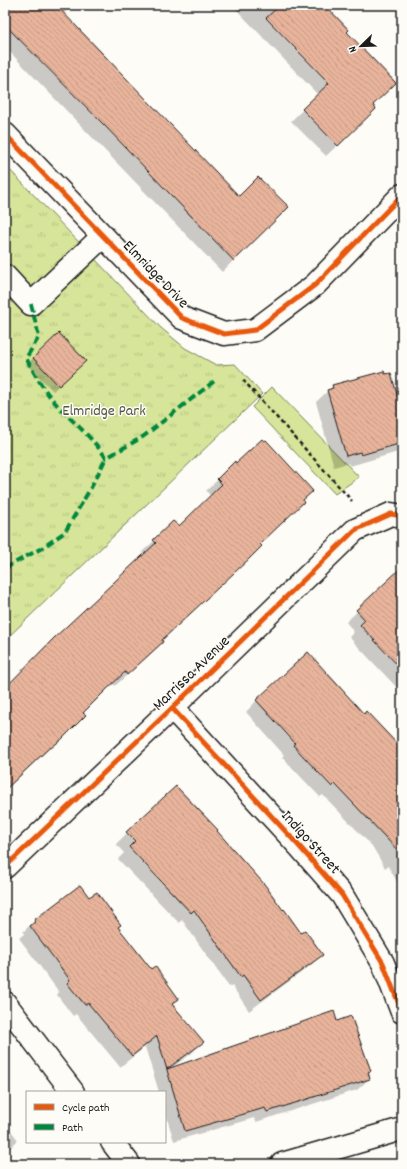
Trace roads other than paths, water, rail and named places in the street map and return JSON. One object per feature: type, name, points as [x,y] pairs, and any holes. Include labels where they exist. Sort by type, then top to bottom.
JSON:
[{"type":"street","name":"Elmridge Drive","points":[[5,134],[182,318],[224,334],[255,330],[315,285],[402,195]]},
{"type":"street","points":[[5,276],[31,304],[103,236]]},
{"type":"street","name":"Marrissa Avenue","points":[[5,867],[172,708],[355,530],[392,514],[402,516]]},
{"type":"street","name":"Indigo Street","points":[[172,708],[294,840],[342,895],[383,963],[402,1012]]},
{"type":"street","points":[[5,1003],[72,1091]]},
{"type":"street","points":[[282,1164],[402,1128]]},
{"type":"street","points":[[113,1143],[129,1164]]},
{"type":"park label","name":"Elmridge Park","points":[[104,409]]}]
